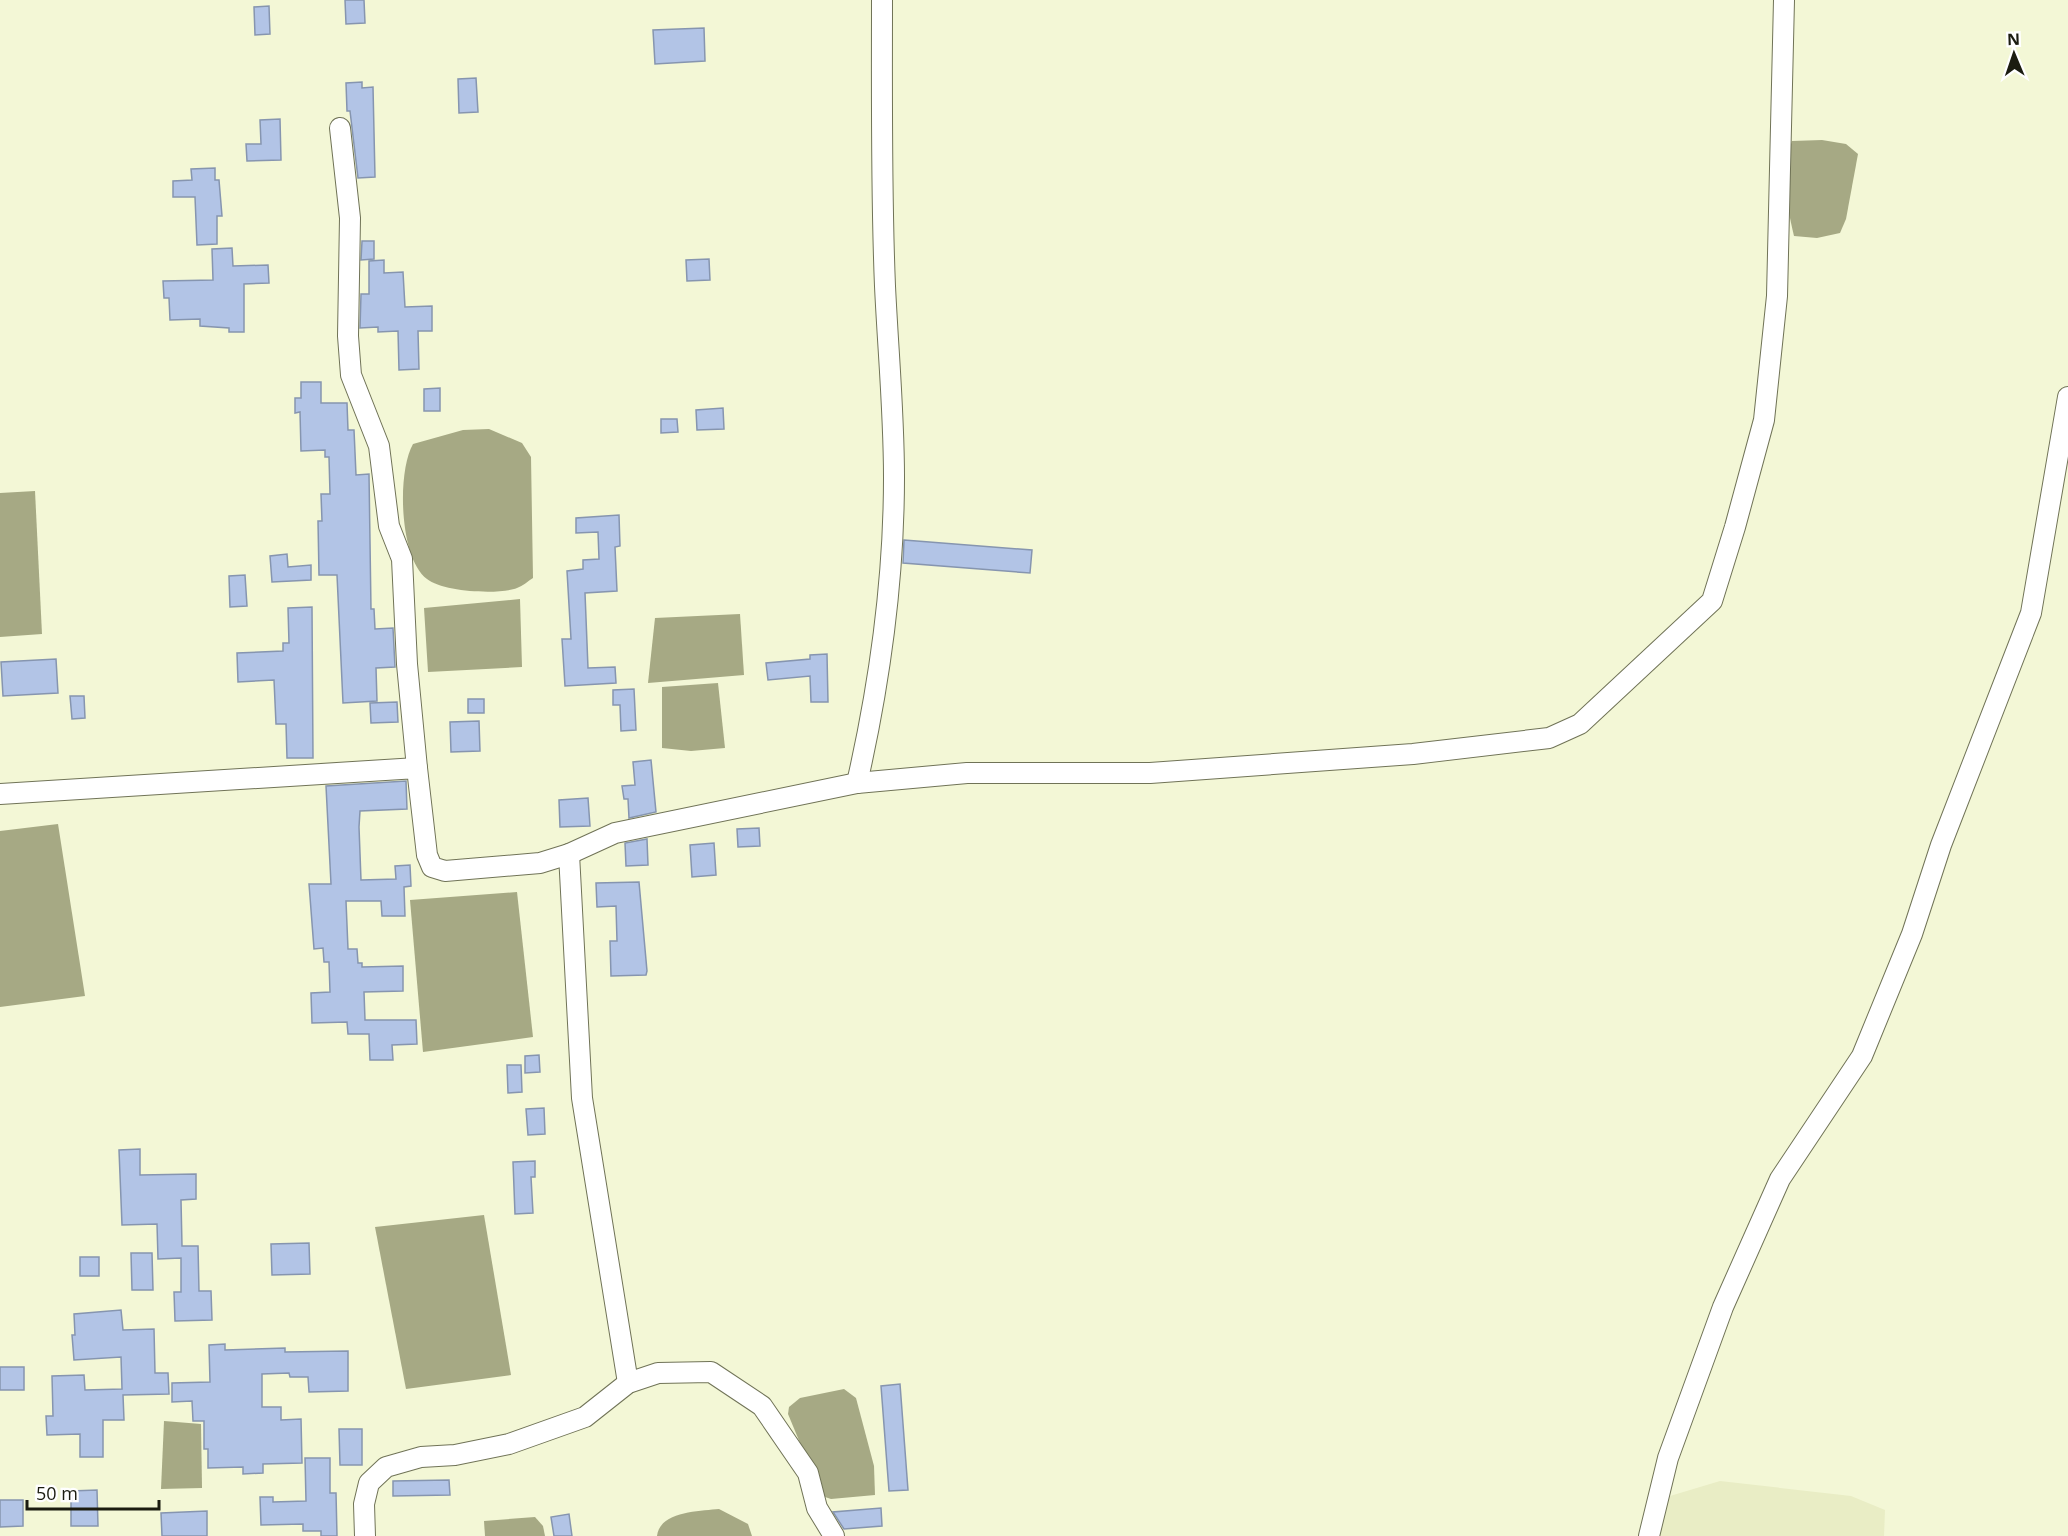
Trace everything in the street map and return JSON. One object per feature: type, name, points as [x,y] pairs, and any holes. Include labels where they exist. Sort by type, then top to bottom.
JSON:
[{"type":"street","points":[[857,783],[876,703],[883,651],[894,478],[892,372],[885,288],[882,0]]},
{"type":"street","points":[[340,128],[350,218],[348,336],[351,375],[379,446],[389,526],[402,560],[407,664],[427,855],[432,867],[445,871],[540,863],[569,854],[615,833],[857,783],[967,773],[1150,773],[1413,754],[1549,738],[1580,724],[1712,601],[1735,528],[1764,420],[1777,296],[1785,0]]},
{"type":"street","points":[[1649,1536],[1668,1458],[1723,1307],[1780,1179],[1862,1056],[1912,934],[1941,845],[2031,613],[2068,397]]},
{"type":"street","points":[[0,794],[417,768]]},
{"type":"street","points":[[569,854],[582,1098],[628,1383]]},
{"type":"street","points":[[364,1536],[364,1504],[369,1483],[386,1467],[421,1457],[455,1455],[509,1444],[585,1417],[628,1383],[658,1373],[711,1372],[762,1406],[808,1473],[817,1508],[834,1536]]},
{"type":"shaded area","points":[[1822,140],[1846,144],[1858,154],[1846,219],[1840,233],[1817,238],[1794,236],[1786,188],[1787,165],[1792,141]]},
{"type":"shaded area","points":[[489,429],[522,443],[531,457],[533,578],[509,590],[485,592],[445,587],[427,579],[418,568],[411,553],[406,534],[403,493],[408,457],[413,444],[463,430]]},
{"type":"shaded area","points":[[35,491],[42,634],[0,637],[0,493]]},
{"type":"shaded area","points":[[520,599],[522,667],[428,672],[424,608]]},
{"type":"shaded area","points":[[740,614],[744,675],[648,683],[655,618]]},
{"type":"shaded area","points":[[718,683],[725,748],[691,751],[662,748],[662,687]]},
{"type":"shaded area","points":[[58,824],[85,996],[0,1007],[0,831]]},
{"type":"shaded area","points":[[517,892],[533,1037],[423,1052],[410,900]]},
{"type":"shaded area","points":[[484,1215],[511,1375],[406,1389],[375,1227]]},
{"type":"shaded area","points":[[844,1389],[856,1398],[874,1466],[875,1495],[831,1499],[822,1496],[788,1414],[789,1407],[800,1398]]},
{"type":"shaded area","points":[[164,1421],[201,1424],[202,1488],[161,1489]]},
{"type":"shaded area","points":[[1720,1481],[1851,1496],[1885,1510],[1884,1536],[1657,1536],[1670,1496]]},
{"type":"shaded area","points":[[719,1509],[748,1524],[752,1536],[657,1536],[665,1522],[673,1517]]},
{"type":"shaded area","points":[[535,1517],[543,1526],[545,1536],[485,1536],[484,1521]]},
{"type":"building","points":[[345,0],[364,0],[365,23],[346,24]]},
{"type":"building","points":[[269,6],[270,34],[255,35],[254,7]]},
{"type":"building","points":[[704,28],[705,61],[655,64],[653,30]]},
{"type":"building","points":[[476,78],[478,112],[459,113],[458,79]]},
{"type":"building","points":[[362,82],[362,88],[373,87],[375,177],[358,178],[350,111],[347,111],[346,83]]},
{"type":"building","points":[[280,119],[281,160],[247,161],[246,144],[261,144],[260,120]]},
{"type":"building","points":[[215,168],[215,180],[219,180],[222,216],[217,216],[217,244],[197,245],[195,197],[173,197],[173,181],[192,180],[191,169]]},
{"type":"building","points":[[362,241],[374,241],[374,259],[361,260]]},
{"type":"building","points":[[232,248],[233,266],[268,265],[269,283],[244,284],[244,332],[229,332],[229,328],[200,326],[200,319],[170,320],[169,298],[164,298],[163,281],[213,280],[212,249]]},
{"type":"building","points":[[709,259],[710,280],[687,281],[686,260]]},
{"type":"building","points":[[384,260],[384,273],[403,272],[405,307],[432,306],[432,331],[418,331],[419,369],[399,370],[398,331],[378,332],[378,327],[360,328],[361,294],[369,294],[369,261]]},
{"type":"building","points":[[301,382],[321,382],[321,403],[347,403],[348,430],[354,430],[356,475],[369,474],[371,609],[374,609],[375,629],[393,628],[395,667],[376,668],[377,701],[343,703],[337,575],[319,575],[318,521],[322,521],[321,494],[330,494],[329,457],[325,457],[325,450],[301,451],[300,412],[295,413],[295,398],[301,398]]},
{"type":"building","points":[[440,388],[440,411],[424,411],[424,389]]},
{"type":"building","points":[[723,408],[724,429],[697,430],[696,410]]},
{"type":"building","points":[[661,419],[677,419],[678,432],[661,433]]},
{"type":"building","points":[[619,515],[620,546],[615,547],[617,591],[585,593],[588,668],[615,667],[616,683],[565,686],[562,639],[571,639],[567,571],[583,569],[583,560],[599,559],[598,532],[576,533],[576,518]]},
{"type":"building","points":[[904,540],[1032,550],[1030,573],[903,563]]},
{"type":"building","points":[[287,554],[288,567],[311,565],[311,580],[272,582],[270,556]]},
{"type":"building","points":[[245,575],[247,606],[230,607],[229,576]]},
{"type":"building","points":[[312,607],[313,758],[287,758],[286,724],[276,724],[274,680],[238,682],[237,653],[283,651],[283,643],[289,643],[288,608]]},
{"type":"building","points":[[827,654],[828,702],[811,702],[810,676],[768,680],[766,663],[810,659],[810,655]]},
{"type":"building","points":[[56,659],[58,693],[3,696],[1,662]]},
{"type":"building","points":[[634,689],[636,730],[621,731],[620,705],[613,705],[613,690]]},
{"type":"building","points":[[70,696],[84,696],[85,718],[72,719]]},
{"type":"building","points":[[468,699],[484,699],[484,713],[468,713]]},
{"type":"building","points":[[397,702],[398,722],[371,723],[370,703]]},
{"type":"building","points":[[479,721],[480,751],[451,752],[450,722]]},
{"type":"building","points":[[651,760],[656,812],[629,818],[628,799],[624,799],[622,786],[635,785],[633,762]]},
{"type":"building","points":[[406,781],[407,809],[360,811],[359,827],[361,880],[396,879],[395,866],[410,865],[411,886],[404,887],[405,916],[382,916],[381,901],[346,901],[348,949],[357,949],[358,963],[362,963],[362,967],[403,966],[403,991],[364,992],[365,1020],[416,1020],[417,1044],[392,1045],[393,1060],[370,1060],[369,1034],[348,1034],[347,1022],[312,1023],[311,993],[330,992],[329,962],[324,962],[323,948],[314,949],[309,884],[331,884],[326,786]]},
{"type":"building","points":[[588,798],[590,826],[560,827],[559,800]]},
{"type":"building","points":[[759,828],[760,846],[738,847],[737,829]]},
{"type":"building","points":[[647,839],[648,865],[626,866],[625,843]]},
{"type":"building","points":[[714,843],[716,875],[692,877],[690,845]]},
{"type":"building","points":[[639,882],[646,975],[611,976],[610,941],[617,941],[616,906],[597,907],[596,883]]},
{"type":"building","points":[[539,1055],[540,1072],[525,1073],[525,1056]]},
{"type":"building","points":[[507,1065],[521,1065],[522,1092],[508,1093]]},
{"type":"building","points":[[544,1108],[545,1134],[528,1135],[526,1109]]},
{"type":"building","points":[[140,1149],[140,1175],[196,1174],[196,1199],[181,1200],[182,1246],[198,1246],[199,1291],[211,1291],[212,1320],[175,1321],[174,1292],[181,1292],[181,1258],[158,1259],[157,1224],[122,1225],[119,1150]]},
{"type":"building","points":[[535,1161],[535,1177],[531,1177],[533,1213],[515,1214],[513,1162]]},
{"type":"building","points":[[309,1243],[310,1274],[272,1275],[271,1244]]},
{"type":"building","points":[[131,1253],[152,1253],[153,1290],[132,1290]]},
{"type":"building","points":[[80,1257],[99,1257],[99,1276],[80,1276]]},
{"type":"building","points":[[121,1310],[123,1330],[154,1329],[155,1373],[168,1373],[169,1394],[123,1395],[124,1420],[103,1420],[103,1457],[80,1457],[80,1434],[47,1435],[46,1416],[53,1416],[52,1376],[84,1375],[85,1390],[122,1389],[121,1357],[74,1360],[72,1335],[75,1335],[74,1314]]},
{"type":"building","points":[[225,1344],[225,1350],[285,1348],[285,1352],[348,1351],[348,1391],[309,1392],[308,1377],[290,1377],[289,1373],[262,1374],[262,1407],[281,1407],[281,1420],[301,1419],[302,1463],[263,1464],[263,1473],[243,1474],[243,1467],[208,1468],[208,1449],[204,1449],[204,1421],[193,1421],[192,1401],[172,1402],[172,1383],[210,1382],[209,1345]]},
{"type":"building","points":[[0,1367],[24,1367],[24,1390],[0,1390]]},
{"type":"building","points":[[900,1384],[908,1490],[889,1491],[881,1386]]},
{"type":"building","points":[[339,1429],[362,1429],[362,1465],[340,1465]]},
{"type":"building","points":[[305,1458],[330,1458],[330,1493],[336,1493],[337,1536],[321,1536],[321,1531],[303,1531],[303,1524],[261,1525],[260,1497],[273,1497],[273,1502],[306,1501]]},
{"type":"building","points":[[449,1480],[450,1495],[393,1496],[393,1481]]},
{"type":"building","points":[[97,1490],[98,1526],[71,1526],[71,1491]]},
{"type":"building","points":[[0,1500],[23,1500],[23,1526],[0,1527]]},
{"type":"building","points":[[881,1508],[882,1526],[844,1529],[833,1512]]},
{"type":"building","points":[[207,1511],[207,1536],[162,1536],[161,1513]]},
{"type":"building","points":[[569,1514],[572,1536],[554,1536],[551,1517]]}]
